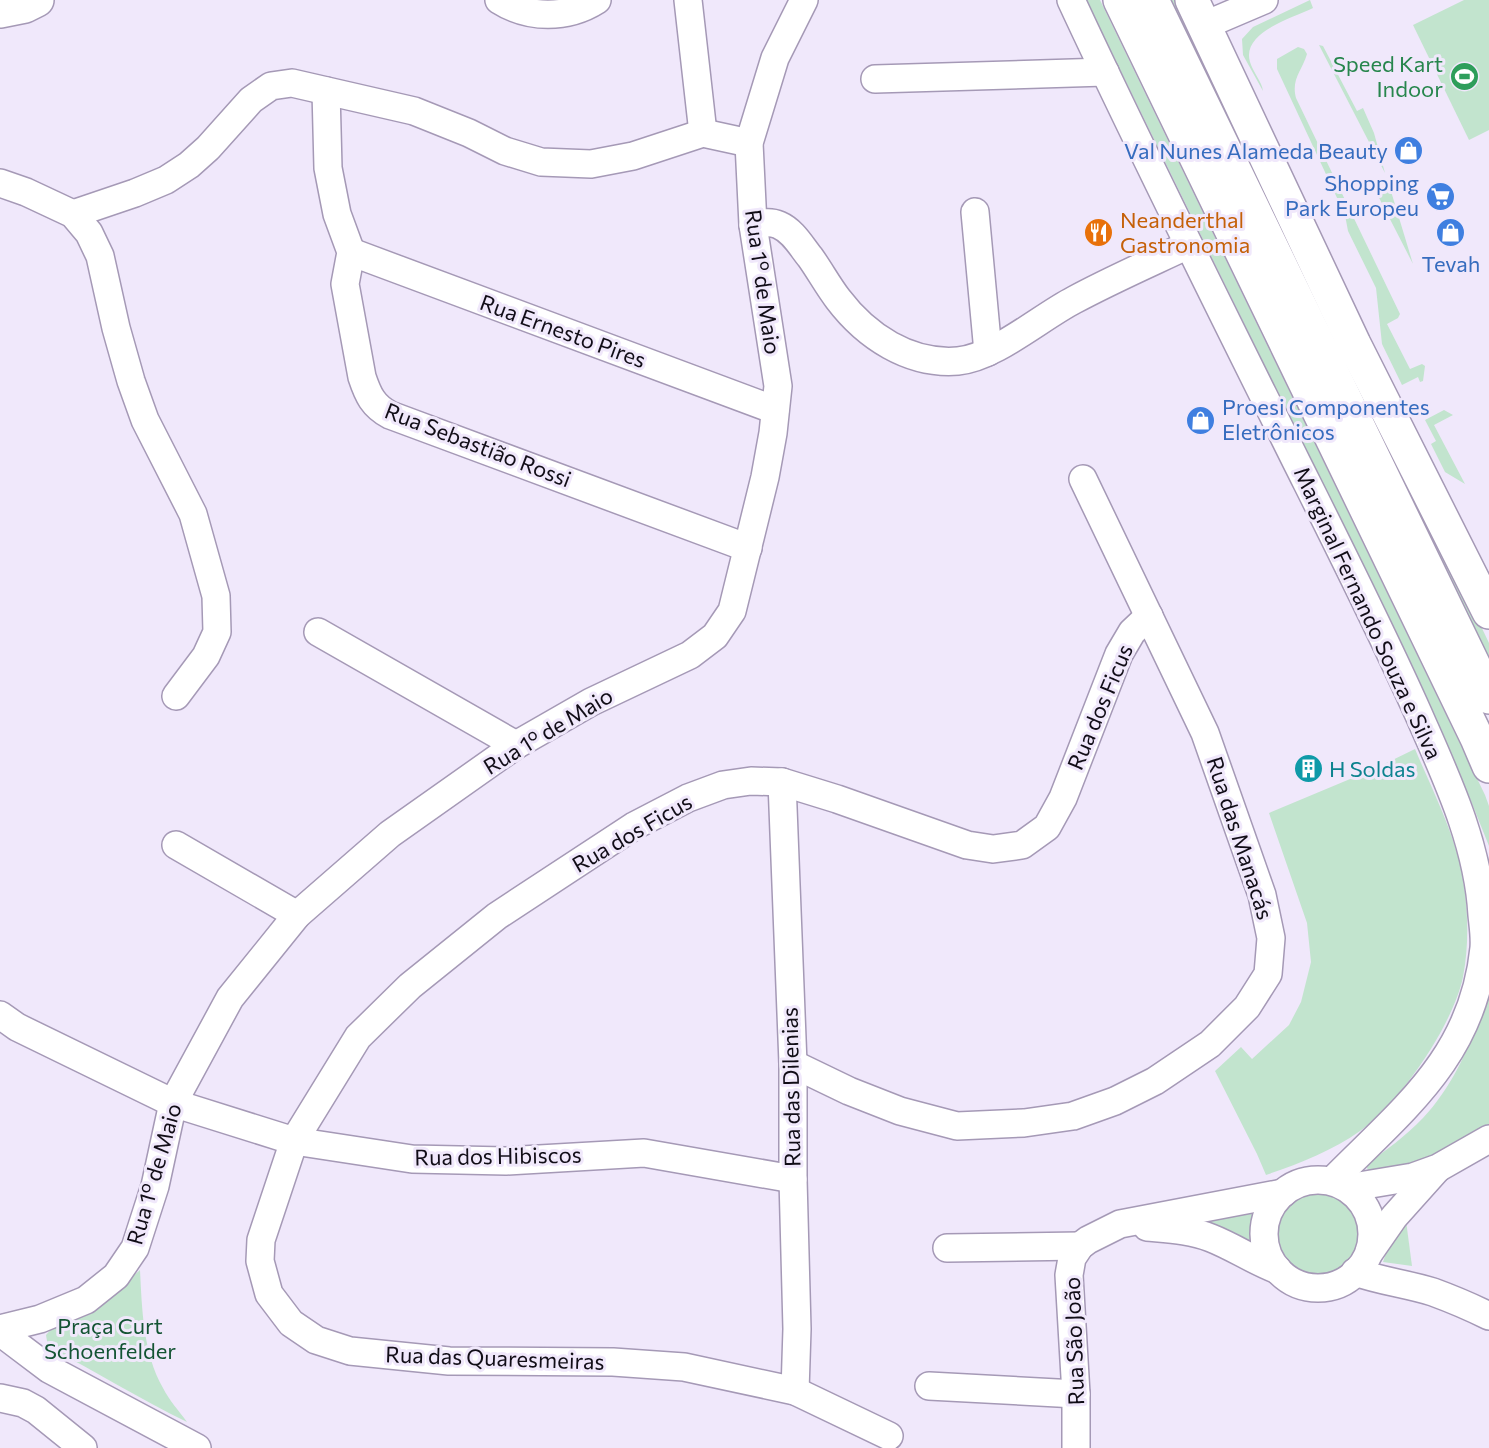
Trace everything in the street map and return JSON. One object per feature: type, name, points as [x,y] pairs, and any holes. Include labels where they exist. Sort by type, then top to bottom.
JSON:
[{"type":"main road","points":[[1120,0],[1478,738],[1489,766]]},
{"type":"main road","points":[[1152,0],[1489,697]]},
{"type":"main road","points":[[1198,13],[1354,344],[1489,612]]},
{"type":"street","points":[[498,0],[530,14],[560,14],[587,6],[597,0]]},
{"type":"street","points":[[688,0],[703,133]]},
{"type":"street","name":"Rua 1º de Maio","points":[[0,1331],[40,1319],[86,1300],[116,1276],[135,1248],[149,1207],[172,1103],[230,998],[297,915],[390,834],[516,746],[591,702],[690,655],[715,636],[732,611],[765,477],[778,386],[763,302],[753,225],[749,143],[775,58],[804,0]]},
{"type":"street","name":"Marginal Fernando Souza e Silva","points":[[1071,0],[1188,244],[1389,648],[1441,765],[1464,824],[1481,890],[1484,945],[1477,989],[1463,1030],[1443,1063],[1418,1096],[1339,1184]]},
{"type":"street","points":[[1198,13],[1264,0]]},
{"type":"street","points":[[875,80],[1105,72]]},
{"type":"street","points":[[73,214],[166,180],[189,165],[208,148],[251,100],[271,86],[292,83],[414,111],[469,133],[505,151],[542,162],[591,164],[633,156],[703,133],[749,143]]},
{"type":"street","points":[[326,91],[328,168],[337,214],[351,252]]},
{"type":"street","points":[[0,183],[27,192],[73,214],[88,233],[100,256],[116,328],[145,420],[193,514],[216,596],[217,632],[206,656],[176,696]]},
{"type":"street","points":[[975,212],[988,352]]},
{"type":"street","points":[[753,225],[768,222],[779,224],[790,232],[838,299],[863,326],[897,351],[930,361],[960,361],[988,352],[1073,300],[1188,244]]},
{"type":"street","name":"Rua Ernesto Pires","points":[[351,252],[775,410]]},
{"type":"street","name":"Rua Sebastião Rossi","points":[[351,252],[345,284],[362,377],[370,398],[380,410],[748,548]]},
{"type":"street","name":"Rua das Manacás","points":[[793,1064],[849,1091],[900,1111],[957,1126],[1034,1122],[1073,1116],[1115,1101],[1155,1081],[1209,1044],[1247,1007],[1268,974],[1271,938],[1262,895],[1205,733],[1083,479]]},
{"type":"street","name":"Rua dos Ficus","points":[[294,1141],[358,1037],[410,986],[497,916],[634,826],[687,798],[723,785],[751,781],[782,782],[966,845],[993,849],[1022,845],[1047,827],[1063,798],[1119,654],[1132,632],[1149,616]]},
{"type":"street","points":[[318,632],[516,746]]},
{"type":"street","name":"Rua das Dilenias","points":[[782,782],[793,1064],[797,1329],[795,1391]]},
{"type":"street","points":[[176,845],[297,915]]},
{"type":"street","name":"Rua dos Hibiscos","points":[[0,1016],[17,1027],[172,1103],[294,1141],[412,1159],[506,1161],[644,1153],[793,1179]]},
{"type":"street","points":[[1438,1168],[1394,1217],[1362,1263],[1344,1281],[1330,1286],[1302,1285],[1289,1279],[1278,1270],[1270,1258],[1265,1245],[1264,1230],[1267,1216],[1273,1204],[1283,1193],[1297,1184],[1314,1180],[1339,1184],[1413,1177],[1438,1168],[1489,1139]]},
{"type":"street","name":"Rua das Quaresmeiras","points":[[294,1141],[261,1240],[260,1261],[269,1294],[291,1323],[316,1340],[350,1351],[449,1361],[613,1362],[684,1367],[795,1391],[889,1436]]},
{"type":"street","points":[[1339,1184],[1358,1197],[1369,1217],[1372,1239],[1362,1263]]},
{"type":"street","name":"Rua São João","points":[[1076,1448],[1076,1394],[1069,1275],[1072,1258],[1080,1246],[1098,1234],[1120,1224],[1283,1193]]},
{"type":"street","points":[[1120,1224],[1188,1232],[1210,1238],[1257,1263],[1278,1270]]},
{"type":"street","points":[[947,1248],[1080,1246]]},
{"type":"street","points":[[1362,1263],[1380,1281],[1430,1292],[1465,1304],[1489,1316]]},
{"type":"street","points":[[0,1331],[49,1369],[197,1448]]},
{"type":"street","points":[[929,1386],[1076,1394]]},
{"type":"street","points":[[0,1398],[23,1403],[83,1448]]},
{"type":"street","points":[[0,1418],[47,1419]]},
{"type":"green space","points":[[1086,0],[1100,0],[1485,795],[1489,806],[1489,846],[1422,688]]},
{"type":"green space","points":[[1167,0],[1182,0],[1489,643],[1489,665]]},
{"type":"green space","points":[[1310,0],[1313,8],[1271,28],[1253,42],[1249,51],[1250,62],[1263,91],[1243,55],[1242,39],[1253,27]]},
{"type":"green space","name":"Speed Kart Indoor","points":[[1464,0],[1489,0],[1489,130],[1469,140],[1413,25]]},
{"type":"green space","points":[[1319,45],[1323,46],[1357,111],[1363,108],[1374,133],[1385,173]]},
{"type":"green space","points":[[1298,47],[1304,49],[1307,54],[1296,80],[1296,98],[1400,314],[1398,318],[1387,324],[1410,369],[1422,364],[1425,366],[1423,381],[1420,382],[1418,377],[1402,385],[1382,344],[1376,288],[1348,231],[1345,215],[1277,69],[1277,59]]},
{"type":"green space","points":[[1373,186],[1381,189],[1390,188],[1413,264]]},
{"type":"green space","points":[[1444,410],[1453,415],[1434,425],[1465,484],[1445,472],[1431,444],[1436,441],[1425,420]]},
{"type":"green space","points":[[1415,749],[1451,834],[1463,877],[1467,949],[1463,977],[1457,996],[1437,1039],[1423,1062],[1408,1083],[1376,1118],[1360,1131],[1326,1151],[1266,1175],[1215,1071],[1241,1047],[1252,1059],[1289,1025],[1301,1002],[1311,962],[1307,923],[1269,813],[1374,769]]},
{"type":"green space","points":[[1489,992],[1489,1133],[1441,1161],[1369,1173],[1366,1165],[1416,1125],[1445,1090],[1463,1058]]},
{"type":"green space","points":[[1321,1190],[1338,1194],[1352,1203],[1361,1217],[1365,1234],[1361,1251],[1352,1265],[1338,1274],[1321,1278],[1304,1274],[1290,1265],[1281,1251],[1277,1234],[1281,1217],[1290,1203],[1304,1194]]},
{"type":"green space","points":[[1260,1206],[1254,1233],[1257,1253],[1206,1228],[1208,1216]]},
{"type":"green space","points":[[1405,1213],[1412,1266],[1383,1262],[1389,1244]]},
{"type":"green space","name":"Praça Curt Schoenfelder","points":[[140,1270],[145,1330],[151,1360],[165,1392],[187,1422],[48,1347],[46,1335],[55,1325],[124,1284]]},
{"type":"place","name":"Speed Kart Indoor","points":[[1464,77]]},
{"type":"place","name":"Val Nunes Alameda Beauty","points":[[1409,151]]},
{"type":"place","name":"Shopping Park Europeu","points":[[1440,196]]},
{"type":"place","name":"Tevah","points":[[1451,232]]},
{"type":"place","name":"Neanderthal Gastronomia","points":[[1099,233]]},
{"type":"place","name":"Proesi Componentes Eletrônicos","points":[[1201,420]]},
{"type":"place","name":"H Soldas","points":[[1308,769]]}]
